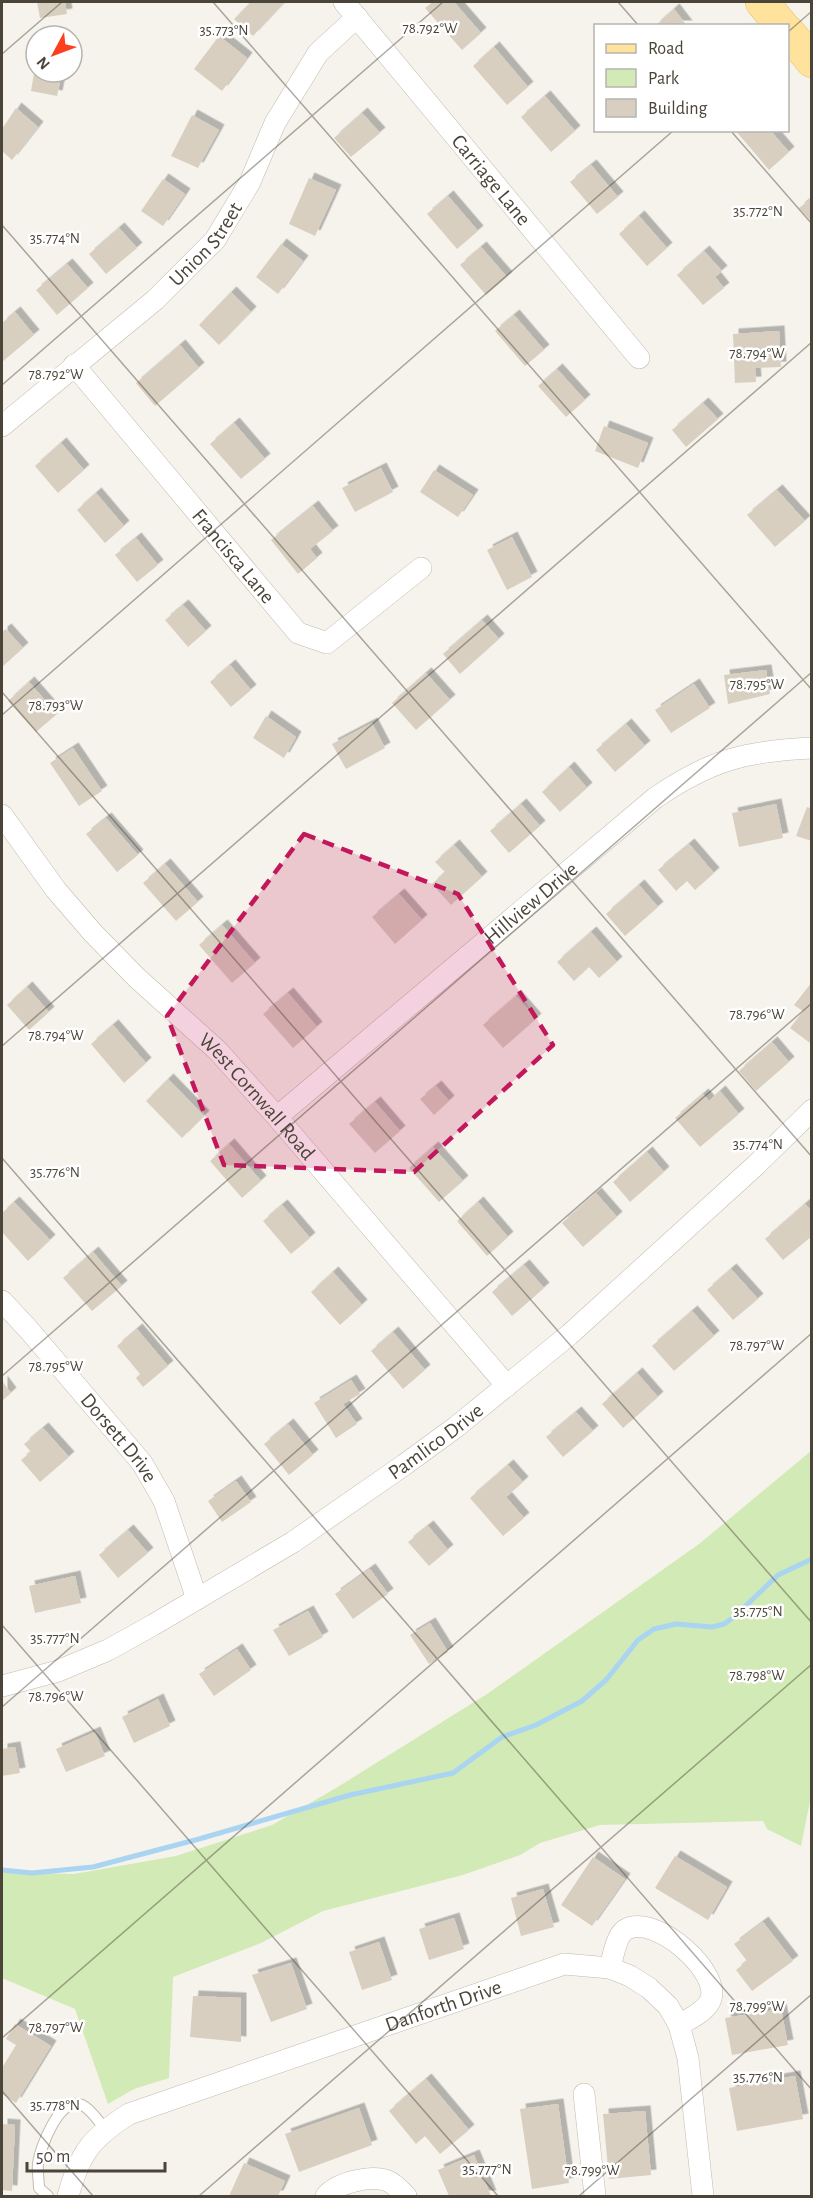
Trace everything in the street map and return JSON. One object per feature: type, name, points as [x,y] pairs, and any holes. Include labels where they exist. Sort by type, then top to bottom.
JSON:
[{"type":"main road","points":[[762,2],[780,24]]},
{"type":"main road","points":[[789,33],[812,61]]},
{"type":"street","name":"Carriage Lane","points":[[350,9],[639,358]]},
{"type":"street","name":"Union Street","points":[[2,426],[155,300],[215,240],[250,182],[275,123],[318,53],[350,9]]},
{"type":"street","name":"Francisca Lane","points":[[74,365],[298,633],[327,643],[421,568]]},
{"type":"street","name":"Hillview Drive","points":[[277,1117],[675,784],[715,764],[747,754],[812,748]]},
{"type":"street","name":"West Cornwall Road","points":[[2,815],[56,890],[93,933],[136,977],[218,1051],[507,1386]]},
{"type":"street","name":"Pamlico Drive","points":[[2,1686],[58,1671],[108,1650],[293,1542],[412,1459],[507,1386],[634,1278],[812,1110]]},
{"type":"street","name":"Dorsett Drive","points":[[2,1301],[142,1463],[164,1501],[197,1599]]},
{"type":"street","points":[[609,1968],[621,1933],[627,1928],[642,1925],[654,1928],[676,1943],[700,1964],[708,1977],[713,1996],[709,2005],[679,2025]]},
{"type":"street","name":"Danforth Drive","points":[[68,2196],[74,2174],[85,2151],[105,2129],[129,2114],[564,1964],[609,1968],[630,1976],[650,1988],[668,2006],[679,2025],[688,2058],[703,2196]]},
{"type":"street","points":[[584,2094],[595,2196]]},
{"type":"street","points":[[326,2196],[342,2185],[370,2179],[387,2181],[406,2196]]},
{"type":"lane","points":[[48,2196],[39,2188],[38,2164],[46,2136],[65,2106],[74,2103],[84,2106],[105,2129]]},
{"type":"highlighted area","points":[[304,834],[458,894],[553,1045],[414,1172],[224,1165],[167,1016]]},
{"type":"green space","points":[[811,1451],[812,1791],[801,1846],[767,1829],[763,1821],[600,1825],[540,1843],[520,1855],[463,1875],[323,1911],[261,1943],[173,1977],[169,2078],[134,2089],[108,2104],[75,2009],[2,1978],[2,1872],[74,1874],[176,1856],[272,1825],[487,1694],[699,1544]]},
{"type":"building","points":[[37,2],[65,2],[67,14],[40,18]]},
{"type":"building","points":[[251,2],[285,2],[253,36],[234,19]]},
{"type":"building","points":[[433,2],[454,2],[481,33],[462,50],[425,8]]},
{"type":"building","points":[[674,9],[685,24],[657,24]]},
{"type":"building","points":[[219,36],[247,58],[222,91],[194,69]]},
{"type":"building","points":[[494,47],[528,87],[507,105],[473,66]]},
{"type":"building","points":[[32,84],[60,84],[57,96],[31,91]]},
{"type":"building","points":[[545,96],[575,131],[551,152],[521,117]]},
{"type":"building","points":[[16,108],[38,127],[12,160],[2,151],[2,129]]},
{"type":"building","points":[[362,113],[380,133],[351,157],[334,138]]},
{"type":"building","points":[[192,115],[219,130],[198,168],[171,156]]},
{"type":"building","points":[[737,132],[772,132],[789,152],[769,170]]},
{"type":"building","points":[[591,165],[618,197],[597,214],[570,182]]},
{"type":"building","points":[[309,178],[336,190],[315,236],[289,224]]},
{"type":"building","points":[[163,179],[185,194],[163,226],[141,211]]},
{"type":"building","points":[[448,196],[478,231],[457,249],[427,214]]},
{"type":"building","points":[[812,198],[812,222],[799,208]]},
{"type":"building","points":[[639,216],[667,248],[647,266],[619,234]]},
{"type":"building","points":[[119,228],[137,248],[106,274],[89,254]]},
{"type":"building","points":[[281,244],[303,261],[278,294],[256,277]]},
{"type":"building","points":[[481,247],[507,277],[486,295],[460,265]]},
{"type":"building","points":[[704,251],[722,271],[715,277],[724,288],[703,305],[677,275]]},
{"type":"building","points":[[67,264],[88,288],[57,315],[36,290]]},
{"type":"building","points":[[231,292],[251,312],[219,345],[199,325]]},
{"type":"building","points":[[15,312],[34,335],[2,362],[2,323]]},
{"type":"building","points":[[514,315],[544,350],[525,366],[495,331]]},
{"type":"building","points":[[779,331],[781,367],[755,368],[756,382],[735,383],[733,334]]},
{"type":"building","points":[[180,345],[199,368],[155,406],[136,383]]},
{"type":"building","points":[[557,369],[585,400],[566,417],[538,386]]},
{"type":"building","points":[[703,403],[718,419],[686,447],[672,430]]},
{"type":"building","points":[[234,423],[265,459],[241,479],[210,444]]},
{"type":"building","points":[[604,426],[648,443],[638,468],[595,451]]},
{"type":"building","points":[[61,443],[84,470],[58,493],[35,466]]},
{"type":"building","points":[[381,468],[393,492],[355,512],[342,488]]},
{"type":"building","points":[[434,470],[473,495],[458,517],[420,492]]},
{"type":"building","points":[[777,490],[805,521],[775,547],[747,515]]},
{"type":"building","points":[[96,493],[124,526],[105,543],[77,510]]},
{"type":"building","points":[[313,506],[333,531],[310,549],[317,558],[298,574],[271,540]]},
{"type":"building","points":[[512,537],[532,577],[507,590],[487,550]]},
{"type":"building","points":[[136,538],[158,565],[137,582],[115,555]]},
{"type":"building","points":[[183,605],[206,631],[188,647],[165,620]]},
{"type":"building","points":[[482,620],[499,639],[460,674],[443,654]]},
{"type":"building","points":[[6,629],[23,648],[2,667],[2,632]]},
{"type":"building","points":[[230,665],[251,690],[231,707],[210,682]]},
{"type":"building","points":[[766,670],[770,694],[728,704],[724,675]]},
{"type":"building","points":[[426,673],[450,700],[416,730],[392,703]]},
{"type":"building","points":[[29,682],[57,714],[36,732],[8,701]]},
{"type":"building","points":[[694,684],[710,708],[671,733],[655,710]]},
{"type":"building","points":[[266,716],[296,737],[284,758],[253,738]]},
{"type":"building","points":[[372,723],[385,748],[346,769],[332,744]]},
{"type":"building","points":[[626,724],[645,746],[615,772],[596,750]]},
{"type":"building","points":[[73,748],[102,791],[79,806],[50,763]]},
{"type":"building","points":[[569,767],[587,788],[560,812],[542,792]]},
{"type":"building","points":[[521,804],[540,826],[509,853],[490,831]]},
{"type":"building","points":[[776,804],[783,838],[739,847],[732,813]]},
{"type":"building","points":[[807,807],[812,809],[812,841],[796,836]]},
{"type":"building","points":[[106,818],[138,855],[117,872],[86,834]]},
{"type":"building","points":[[689,844],[714,873],[695,890],[687,881],[676,891],[658,870]]},
{"type":"building","points":[[454,845],[482,877],[451,905],[432,884],[445,872],[435,862]]},
{"type":"building","points":[[165,864],[198,902],[176,921],[143,883]]},
{"type":"building","points":[[639,885],[658,907],[625,936],[606,914]]},
{"type":"building","points":[[399,894],[422,920],[395,944],[372,917]]},
{"type":"building","points":[[222,925],[255,963],[232,983],[199,945]]},
{"type":"building","points":[[591,932],[617,962],[599,978],[589,967],[574,981],[557,962]]},
{"type":"building","points":[[812,982],[812,1042],[810,1043],[790,1028],[803,1011],[794,1005]]},
{"type":"building","points":[[27,987],[49,1012],[29,1030],[7,1005]]},
{"type":"building","points":[[288,993],[317,1027],[293,1048],[263,1014]]},
{"type":"building","points":[[516,996],[536,1019],[503,1048],[483,1025]]},
{"type":"building","points":[[113,1025],[146,1063],[124,1083],[91,1044]]},
{"type":"building","points":[[772,1042],[789,1062],[756,1091],[739,1071]]},
{"type":"building","points":[[168,1079],[204,1116],[182,1138],[146,1101]]},
{"type":"building","points":[[436,1086],[449,1101],[434,1115],[420,1099]]},
{"type":"building","points":[[720,1091],[739,1114],[700,1147],[675,1118],[703,1094],[709,1101]]},
{"type":"building","points":[[375,1102],[400,1131],[375,1153],[349,1124]]},
{"type":"building","points":[[229,1144],[261,1181],[242,1198],[210,1161]]},
{"type":"building","points":[[433,1147],[463,1181],[439,1202],[409,1168]]},
{"type":"building","points":[[647,1152],[664,1172],[630,1202],[613,1182]]},
{"type":"building","points":[[596,1193],[617,1217],[583,1247],[562,1223]]},
{"type":"building","points":[[14,1202],[50,1240],[28,1261],[2,1232],[2,1213]]},
{"type":"building","points":[[478,1202],[508,1237],[487,1256],[457,1221]]},
{"type":"building","points":[[805,1204],[812,1211],[812,1236],[783,1260],[765,1239]]},
{"type":"building","points":[[282,1205],[310,1238],[291,1254],[263,1221]]},
{"type":"building","points":[[93,1252],[122,1286],[92,1311],[63,1278]]},
{"type":"building","points":[[524,1265],[544,1288],[512,1316],[492,1292]]},
{"type":"building","points":[[731,1269],[758,1299],[733,1320],[707,1290]]},
{"type":"building","points":[[333,1272],[362,1305],[340,1325],[311,1292]]},
{"type":"building","points":[[692,1311],[714,1336],[674,1371],[652,1346]]},
{"type":"building","points":[[137,1329],[168,1366],[143,1387],[136,1378],[140,1374],[117,1346]]},
{"type":"building","points":[[393,1332],[425,1370],[403,1389],[371,1351]]},
{"type":"building","points":[[637,1373],[658,1397],[623,1428],[602,1404]]},
{"type":"building","points":[[351,1380],[360,1394],[343,1404],[357,1424],[336,1438],[314,1403]]},
{"type":"building","points":[[2,1381],[11,1393],[2,1401]]},
{"type":"building","points":[[576,1412],[593,1431],[563,1457],[546,1437]]},
{"type":"building","points":[[288,1424],[313,1455],[289,1475],[264,1444]]},
{"type":"building","points":[[43,1428],[69,1457],[40,1482],[21,1460],[31,1452],[24,1444]]},
{"type":"building","points":[[508,1465],[523,1482],[506,1497],[524,1518],[503,1536],[470,1498]]},
{"type":"building","points":[[236,1481],[251,1502],[222,1522],[208,1501]]},
{"type":"building","points":[[428,1526],[448,1550],[429,1566],[408,1542]]},
{"type":"building","points":[[128,1530],[148,1553],[118,1578],[99,1555]]},
{"type":"building","points":[[370,1569],[388,1594],[353,1619],[335,1594]]},
{"type":"building","points":[[75,1576],[81,1603],[35,1613],[29,1586]]},
{"type":"building","points":[[308,1611],[323,1637],[289,1656],[273,1630]]},
{"type":"building","points":[[430,1623],[448,1652],[429,1664],[410,1635]]},
{"type":"building","points":[[237,1649],[251,1670],[214,1696],[199,1674]]},
{"type":"building","points":[[158,1699],[170,1726],[134,1743],[122,1717]]},
{"type":"building","points":[[95,1732],[105,1756],[66,1772],[56,1749]]},
{"type":"building","points":[[15,1747],[20,1773],[2,1776],[2,1749]]},
{"type":"building","points":[[675,1856],[727,1887],[708,1920],[655,1888]]},
{"type":"building","points":[[593,1857],[625,1879],[592,1926],[561,1905]]},
{"type":"building","points":[[543,1889],[554,1927],[521,1936],[511,1898]]},
{"type":"building","points":[[454,1918],[464,1949],[429,1960],[419,1929]]},
{"type":"building","points":[[763,1922],[793,1961],[752,1991],[736,1970],[747,1961],[734,1944]]},
{"type":"building","points":[[379,1942],[392,1980],[362,1990],[349,1952]]},
{"type":"building","points":[[291,1963],[307,2009],[271,2022],[252,1975]]},
{"type":"building","points":[[193,1996],[241,1998],[241,2042],[190,2037]]},
{"type":"building","points":[[781,2009],[788,2045],[732,2055],[725,2018]]},
{"type":"building","points":[[15,2024],[51,2046],[16,2103],[2,2094],[2,2068],[16,2045],[6,2039]]},
{"type":"building","points":[[795,2076],[803,2119],[737,2131],[729,2088]]},
{"type":"building","points":[[426,2079],[469,2130],[440,2154],[425,2136],[416,2144],[389,2111]]},
{"type":"building","points":[[558,2104],[569,2183],[532,2189],[520,2109]]},
{"type":"building","points":[[359,2108],[372,2145],[299,2172],[285,2134]]},
{"type":"building","points":[[645,2111],[651,2175],[609,2179],[603,2114]]},
{"type":"building","points":[[2,2124],[15,2125],[12,2191],[2,2190]]},
{"type":"building","points":[[474,2155],[491,2196],[449,2196],[438,2170]]},
{"type":"building","points":[[244,2163],[285,2181],[278,2196],[229,2196]]},
{"type":"waterway","points":[[2,1870],[32,1873],[93,1867],[350,1795],[453,1773],[502,1737],[536,1725],[582,1701],[606,1680],[638,1640],[654,1629],[676,1624],[712,1627],[724,1624],[778,1575],[812,1559]]}]
